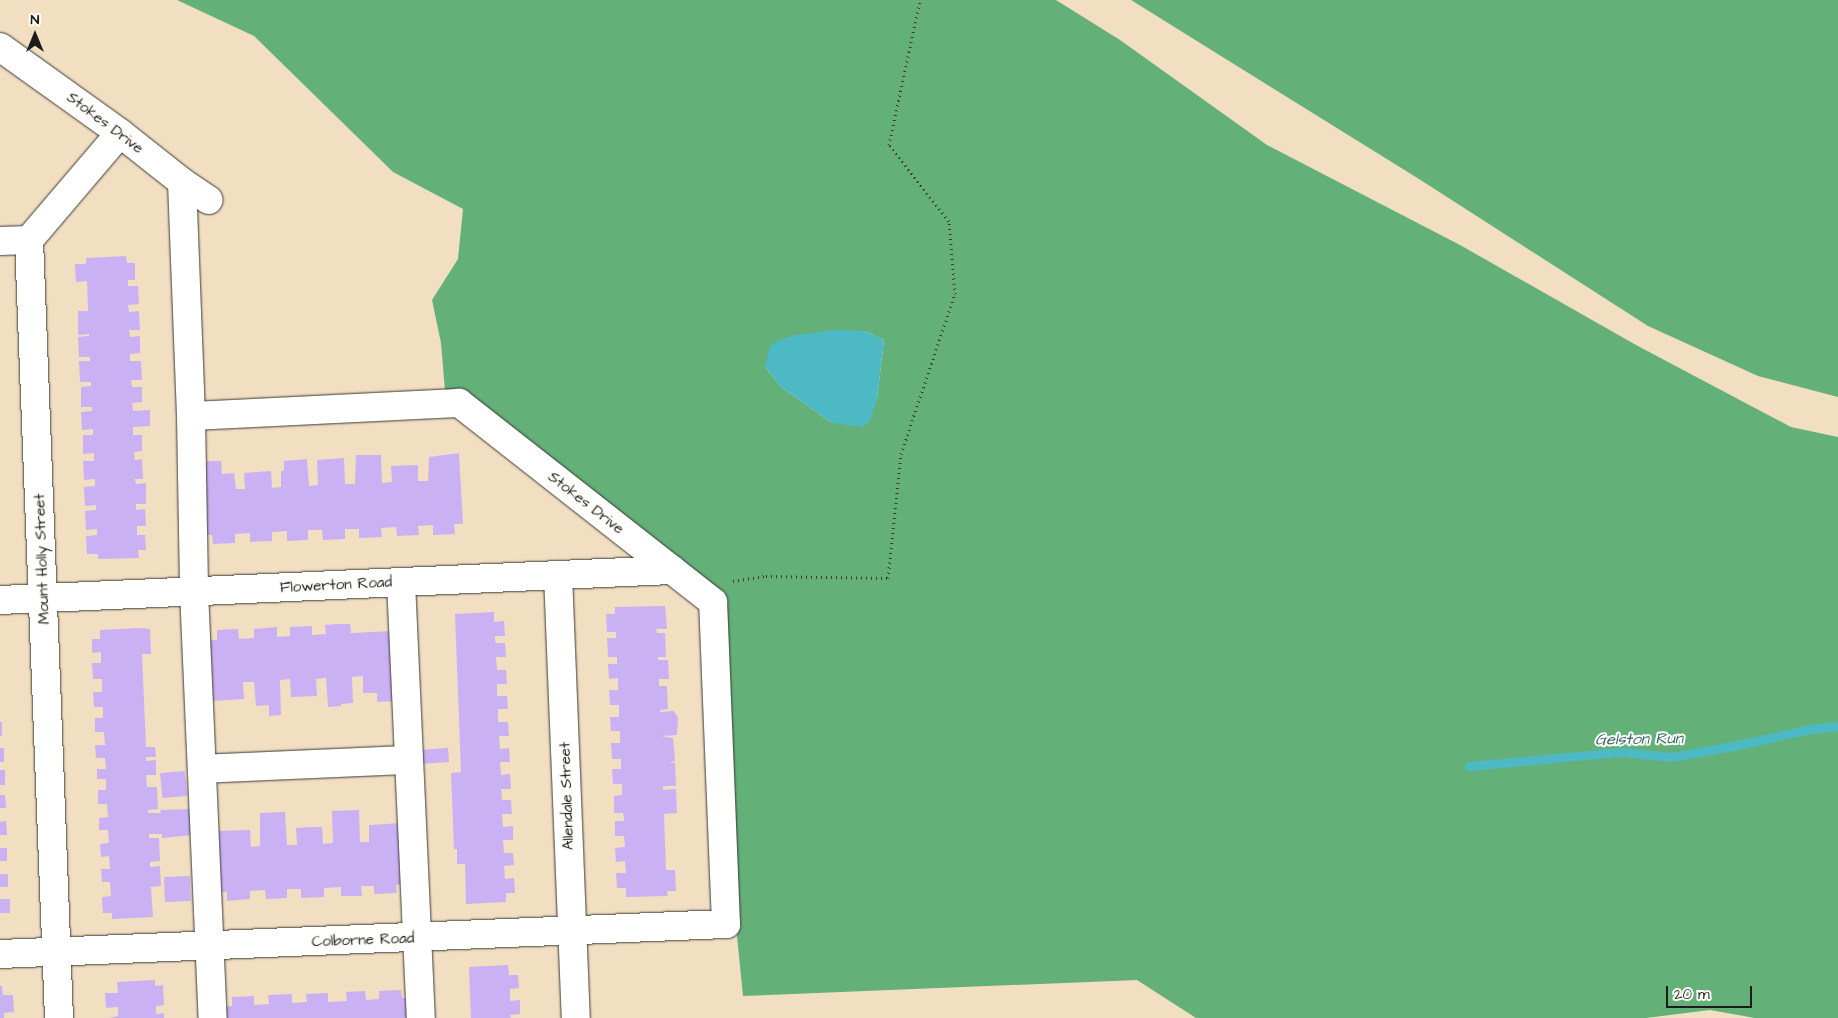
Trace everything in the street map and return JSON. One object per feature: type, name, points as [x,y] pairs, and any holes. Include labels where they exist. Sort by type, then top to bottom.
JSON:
[{"type":"street","name":"Stokes Drive","points":[[0,47],[209,200]]},
{"type":"street","points":[[0,241],[29,240],[120,134]]},
{"type":"street","points":[[182,182],[191,416],[194,591],[213,1018]]},
{"type":"street","name":"Mount Holly Street","points":[[29,240],[59,1018]]},
{"type":"street","name":"Stokes Drive","points":[[191,416],[459,403],[713,602]]},
{"type":"street","name":"Flowerton Road","points":[[0,600],[672,570]]},
{"type":"street","name":"Allendale Street","points":[[558,575],[576,1018]]},
{"type":"street","points":[[401,582],[421,1018]]},
{"type":"street","name":"Colborne Road","points":[[0,954],[726,924],[713,602]]},
{"type":"street","points":[[202,770],[409,760]]},
{"type":"path","points":[[713,602],[732,581],[766,576],[888,578],[901,454],[955,294],[949,221],[889,145],[920,0]]},
{"type":"green space","points":[[177,0],[1056,0],[1120,40],[1267,145],[1460,245],[1636,345],[1791,427],[1838,437],[1838,1018],[1755,1018],[1710,1010],[1646,1018],[1196,1018],[1137,980],[743,996],[737,936],[723,616],[445,391],[441,343],[432,300],[458,259],[463,209],[393,172],[254,36]],"holes":[[[865,331],[884,340],[877,399],[832,423],[781,387],[765,367]]]},
{"type":"green space","points":[[1131,0],[1838,0],[1838,397],[1758,376],[1648,326],[1419,179]]},
{"type":"water","points":[[836,330],[865,331],[884,340],[877,399],[870,420],[863,427],[832,423],[781,387],[765,367],[770,346],[777,341],[795,335]]},
{"type":"building","points":[[126,256],[127,263],[135,263],[135,280],[128,280],[128,286],[138,286],[139,304],[128,305],[129,312],[139,311],[140,330],[129,330],[130,337],[140,336],[140,353],[130,354],[130,361],[141,361],[142,380],[131,380],[132,387],[142,387],[142,402],[132,403],[133,411],[150,410],[150,426],[133,427],[133,435],[142,435],[142,451],[134,452],[135,460],[142,459],[143,479],[135,479],[136,484],[146,483],[146,504],[136,504],[136,510],[145,509],[146,526],[137,526],[137,535],[145,535],[146,550],[138,550],[139,558],[98,559],[98,554],[87,554],[86,536],[97,535],[97,529],[86,530],[85,511],[96,510],[96,505],[85,506],[84,487],[95,486],[95,479],[84,480],[83,461],[94,461],[94,453],[83,454],[83,435],[93,435],[93,429],[82,430],[81,412],[92,411],[92,407],[81,407],[81,387],[91,386],[91,382],[80,382],[79,361],[90,361],[90,357],[79,357],[78,337],[89,336],[89,334],[78,335],[78,311],[88,311],[87,281],[76,282],[75,264],[86,264],[86,258]]},
{"type":"building","points":[[459,453],[463,524],[454,524],[455,534],[433,535],[433,525],[418,526],[419,535],[397,536],[396,527],[381,528],[382,537],[359,538],[359,529],[345,529],[345,539],[323,540],[322,530],[308,530],[308,540],[287,541],[287,531],[272,532],[272,541],[250,542],[250,533],[235,534],[235,543],[213,544],[212,535],[204,535],[201,475],[206,474],[206,461],[221,461],[222,474],[234,473],[236,489],[245,489],[244,473],[271,471],[272,488],[281,487],[281,471],[284,471],[284,461],[307,459],[309,486],[318,485],[317,460],[344,458],[345,484],[355,484],[356,455],[381,455],[382,483],[392,482],[391,466],[418,465],[418,481],[428,481],[429,457]]},
{"type":"building","points":[[665,606],[667,629],[656,629],[657,633],[665,633],[666,657],[658,657],[658,660],[668,660],[669,679],[659,679],[659,686],[667,686],[668,709],[660,710],[660,712],[674,711],[678,718],[677,735],[661,736],[673,738],[675,761],[670,763],[675,763],[676,786],[663,786],[663,790],[676,789],[677,813],[664,814],[666,870],[675,870],[676,891],[667,891],[668,896],[626,897],[626,888],[617,888],[616,873],[626,873],[625,861],[616,862],[615,848],[625,847],[624,836],[615,836],[615,821],[624,821],[623,813],[614,813],[614,796],[622,795],[622,784],[613,784],[612,769],[621,769],[621,759],[612,759],[611,743],[620,743],[620,731],[611,731],[610,717],[619,717],[619,705],[610,705],[609,690],[618,690],[618,678],[609,679],[608,664],[617,664],[617,657],[608,657],[607,638],[616,638],[616,632],[607,632],[606,614],[615,614],[615,607]]},
{"type":"building","points":[[494,612],[494,622],[504,621],[505,636],[495,636],[495,640],[496,643],[505,643],[506,657],[496,657],[497,670],[506,670],[507,684],[497,684],[497,696],[507,696],[508,709],[498,709],[498,722],[508,722],[509,736],[499,736],[500,749],[509,748],[510,762],[500,762],[501,775],[510,774],[511,789],[501,789],[502,800],[511,800],[512,814],[502,814],[503,827],[513,826],[513,840],[503,840],[504,853],[513,853],[514,865],[504,866],[505,879],[514,878],[515,893],[506,893],[506,902],[466,904],[465,864],[457,864],[457,849],[454,849],[451,773],[461,772],[455,614]]},
{"type":"building","points":[[350,624],[351,633],[392,631],[396,701],[377,702],[377,693],[363,693],[363,676],[352,677],[353,703],[341,704],[341,706],[328,707],[326,678],[316,679],[317,696],[291,697],[290,679],[280,680],[281,715],[269,716],[269,705],[256,706],[254,682],[243,682],[244,699],[211,701],[209,640],[217,640],[217,630],[238,629],[239,639],[254,638],[254,629],[277,627],[277,637],[290,636],[290,627],[312,626],[312,635],[326,634],[325,625]]},
{"type":"building","points":[[150,629],[151,654],[142,654],[146,747],[155,747],[156,757],[146,757],[146,761],[156,760],[156,775],[146,775],[147,787],[157,787],[158,809],[148,810],[148,813],[161,813],[160,810],[191,809],[192,835],[162,838],[162,834],[149,834],[149,838],[159,838],[160,861],[150,862],[150,867],[160,866],[161,886],[151,887],[153,917],[112,919],[112,913],[103,913],[102,897],[111,896],[110,882],[102,882],[101,869],[110,869],[109,856],[101,857],[100,844],[109,843],[108,830],[99,830],[99,818],[108,817],[107,804],[98,804],[98,790],[106,790],[106,779],[97,779],[97,769],[106,769],[105,758],[96,758],[95,745],[105,745],[104,732],[95,732],[95,718],[103,718],[103,707],[94,707],[93,692],[102,692],[102,679],[93,679],[92,663],[101,663],[101,652],[92,653],[92,639],[100,639],[100,630]]},
{"type":"building","points":[[0,722],[2,722],[2,736],[0,736]]},
{"type":"building","points":[[0,748],[4,748],[4,762],[0,762]]},
{"type":"building","points":[[448,748],[449,762],[421,764],[420,750]]},
{"type":"building","points":[[0,770],[5,770],[5,785],[0,785]]},
{"type":"building","points":[[185,771],[187,796],[162,798],[160,773]]},
{"type":"building","points":[[0,795],[5,795],[6,808],[0,808]]},
{"type":"building","points":[[359,810],[360,842],[369,842],[369,825],[401,823],[404,884],[396,885],[397,893],[374,894],[374,886],[361,886],[362,896],[341,896],[341,887],[324,888],[324,897],[301,898],[301,889],[287,889],[287,898],[266,899],[265,890],[250,891],[250,899],[227,901],[227,892],[220,892],[217,831],[250,830],[251,847],[260,846],[260,813],[285,812],[287,845],[297,845],[296,828],[309,827],[322,827],[323,844],[333,843],[332,811]]},
{"type":"building","points":[[6,821],[7,835],[0,835],[0,822]]},
{"type":"building","points":[[0,848],[7,848],[7,861],[0,861]]},
{"type":"building","points":[[0,874],[8,874],[8,887],[0,887]]},
{"type":"building","points":[[190,876],[191,901],[165,902],[164,877]]},
{"type":"building","points":[[0,899],[10,899],[10,913],[0,913]]},
{"type":"building","points":[[508,965],[509,975],[518,975],[519,988],[510,989],[510,1001],[520,1000],[520,1014],[510,1015],[511,1018],[471,1018],[469,967]]},
{"type":"building","points":[[155,980],[155,986],[163,985],[164,1005],[156,1006],[156,1014],[164,1013],[164,1018],[109,1018],[118,1016],[118,1007],[106,1008],[105,993],[118,993],[117,982]]},
{"type":"building","points":[[0,986],[2,986],[3,995],[13,995],[14,1012],[4,1013],[4,1018],[0,1018]]},
{"type":"building","points":[[401,990],[402,998],[409,998],[410,1018],[224,1018],[224,1006],[232,1006],[232,997],[254,996],[254,1005],[269,1004],[268,995],[292,994],[292,1003],[307,1002],[306,994],[328,993],[328,1002],[347,1001],[346,992],[365,991],[366,1000],[379,999],[379,991]]},
{"type":"waterway","name":"Gelston Run","points":[[1469,766],[1621,752],[1672,757],[1810,729],[1838,726]]}]
